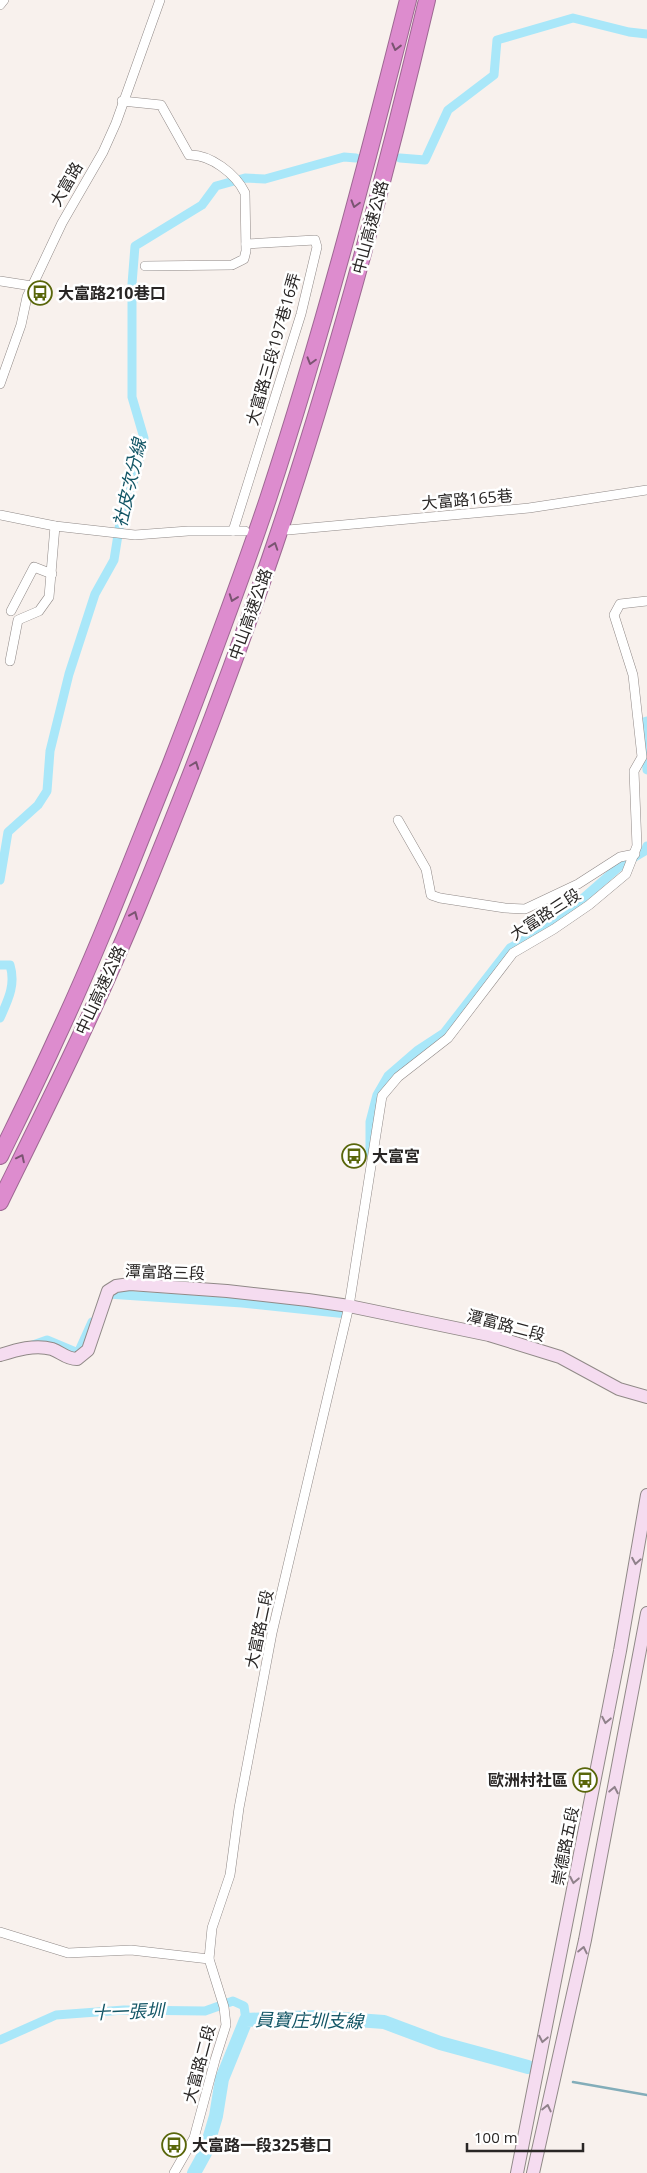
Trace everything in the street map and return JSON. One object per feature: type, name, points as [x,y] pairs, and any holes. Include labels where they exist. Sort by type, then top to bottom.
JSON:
[{"type":"highway","name":"中山高速公路","points":[[0,1156],[57,1037],[125,878],[202,686],[302,393],[374,136],[408,0]]},
{"type":"highway","name":"中山高速公路","points":[[0,1202],[55,1089],[135,914],[218,704],[275,544],[340,337],[394,139],[427,0]]},
{"type":"street","points":[[0,5],[4,0]]},
{"type":"street","points":[[150,0],[159,0]]},
{"type":"street","name":"大富路","points":[[0,384],[21,325],[27,297],[65,217],[103,152],[116,123],[122,101],[159,0]]},
{"type":"street","points":[[122,101],[161,105],[189,155],[200,154],[230,173],[245,193],[246,251],[244,259],[232,265],[145,266]]},
{"type":"street","name":"大富路三段197巷16弄","points":[[233,532],[298,324],[317,247],[315,240],[246,244]]},
{"type":"street","points":[[0,281],[32,286]]},
{"type":"street","name":"大富路165巷","points":[[288,530],[529,508],[647,490]]},
{"type":"street","points":[[0,515],[55,526],[135,535],[188,531],[245,531]]},
{"type":"street","points":[[10,661],[18,620],[39,611],[49,597],[55,526]]},
{"type":"street","points":[[11,612],[34,567],[52,574]]},
{"type":"street","name":"大富路三段","points":[[349,1306],[382,1096],[398,1077],[448,1038],[513,953],[554,929],[588,905],[626,874],[635,854],[637,846],[634,771],[642,756],[633,675],[614,615],[620,604],[647,601]]},
{"type":"street","points":[[398,820],[426,869],[431,895],[505,908],[525,909],[536,905],[578,884],[620,857],[635,854]]},
{"type":"street","name":"潭富路三段","points":[[0,1355],[26,1348],[40,1347],[52,1349],[68,1358],[77,1359],[88,1350],[103,1301],[108,1291],[116,1286],[130,1284],[269,1295],[349,1306]]},
{"type":"street","name":"潭富路二段","points":[[349,1306],[489,1335],[560,1357],[619,1389],[647,1397]]},
{"type":"street","name":"大富路二段","points":[[174,2173],[194,2138],[214,2060],[226,2025],[224,2007],[210,1960],[212,1928],[230,1875],[239,1808],[272,1633],[349,1306]]},
{"type":"street","name":"崇德路五段","points":[[517,2173],[620,1650],[647,1495]]},
{"type":"street","points":[[533,2173],[585,1940],[647,1613]]},
{"type":"street","points":[[0,1932],[68,1953],[132,1950],[210,1960]]},
{"type":"waterway","name":"社皮次分線","points":[[400,158],[425,160],[448,110],[494,75],[497,40],[573,18],[629,32],[647,34]]},
{"type":"waterway","name":"社皮次分線","points":[[0,880],[8,832],[38,805],[47,791],[50,751],[69,674],[95,594],[114,560],[121,516],[135,477],[144,438],[132,397],[132,284],[135,246],[202,205],[216,186],[245,178],[265,179],[344,157],[356,158]]},
{"type":"waterway","points":[[647,721],[644,722],[647,770]]},
{"type":"waterway","points":[[370,1153],[370,1122],[377,1095],[388,1076],[418,1050],[444,1033],[510,948],[556,922],[621,865],[645,851],[647,846]]},
{"type":"waterway","name":"社皮次分線","points":[[0,965],[10,965],[12,972],[12,986],[0,1018]]},
{"type":"waterway","points":[[106,1298],[108,1294],[242,1303],[347,1314],[348,1309]]},
{"type":"waterway","points":[[33,1345],[47,1340],[78,1353],[92,1322]]},
{"type":"waterway","name":"十一張圳","points":[[0,2040],[56,2015],[124,2010],[205,2011],[233,2001],[244,2006],[246,2020]]},
{"type":"waterway","name":"員寶庄圳支線","points":[[194,2173],[205,2153],[216,2116],[222,2079],[246,2020],[315,2017],[384,2022],[440,2043],[528,2067]]},
{"type":"waterway","points":[[573,2082],[647,2095]]},
{"type":"place","name":"大富路210巷口","points":[[40,293]]},
{"type":"place","name":"大富宮","points":[[354,1156]]},
{"type":"place","name":"歐洲村社區","points":[[585,1780]]},
{"type":"place","name":"大富路一段325巷口","points":[[174,2145]]}]
